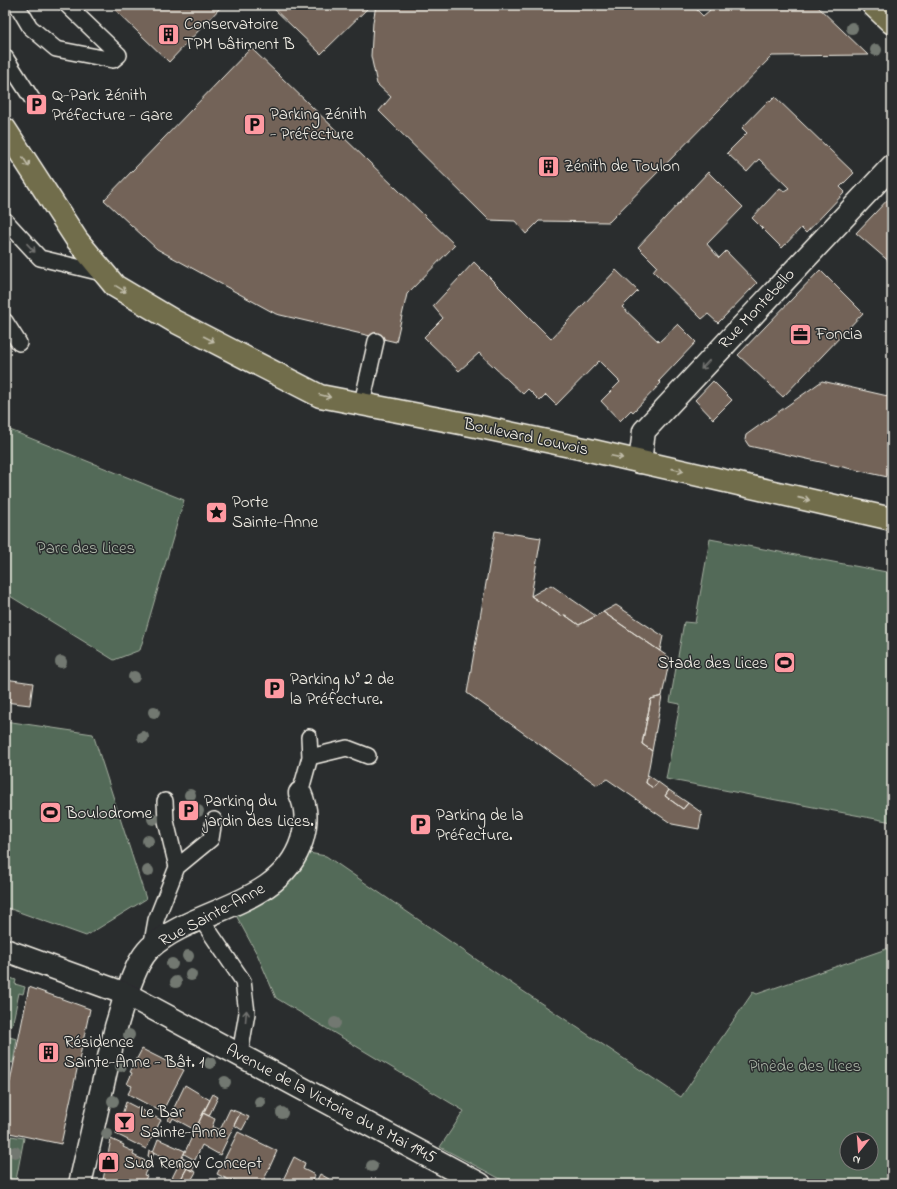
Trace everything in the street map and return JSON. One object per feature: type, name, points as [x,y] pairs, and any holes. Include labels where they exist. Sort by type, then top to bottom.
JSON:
[{"type":"main road","points":[[873,5],[892,23]]},
{"type":"main road","name":"Boulevard Louvois","points":[[5,129],[77,240],[115,286],[174,321],[320,396],[471,425],[892,519]]},
{"type":"street","name":"Rue Montebello","points":[[640,462],[644,431],[892,166]]},
{"type":"street","name":"Rue Sainte-Anne","points":[[80,1184],[116,1027],[126,994],[140,962],[151,948],[172,933],[231,906],[277,879],[288,866],[300,844],[305,827],[306,806],[300,793]]},
{"type":"street","name":"Avenue de la Victoire du 8 Mai 1945","points":[[5,950],[126,994],[480,1184]]},
{"type":"lane","points":[[17,5],[30,27],[56,49],[113,60],[119,55],[67,5]]},
{"type":"lane","points":[[5,57],[36,105]]},
{"type":"lane","points":[[5,220],[40,258],[106,274]]},
{"type":"lane","points":[[5,321],[19,343]]},
{"type":"lane","points":[[362,404],[376,342]]},
{"type":"lane","points":[[300,793],[310,757],[309,737]]},
{"type":"lane","points":[[310,757],[347,748],[368,756]]},
{"type":"lane","points":[[165,801],[166,821],[177,867]]},
{"type":"lane","points":[[151,948],[156,920],[177,867],[211,839],[214,820]]},
{"type":"lane","points":[[201,919],[243,981],[247,1013],[240,1054]]},
{"type":"green space","name":"Parc des Lices","points":[[5,428],[184,500],[140,650],[114,660],[5,593]]},
{"type":"green space","name":"Stade des Lices","points":[[710,539],[892,573],[892,822],[666,779],[680,704],[670,702],[684,622],[695,623]]},
{"type":"green space","points":[[5,721],[93,734],[146,899],[86,936],[5,907]]},
{"type":"green space","name":"Pinède des Lices","points":[[297,851],[326,856],[493,971],[681,1097],[753,992],[757,994],[892,947],[892,1184],[510,1184],[440,1147],[464,1111],[276,998],[258,956],[231,906]]},
{"type":"green space","points":[[5,976],[16,980],[15,984],[25,987],[23,994],[19,993],[12,1026],[5,1024]]},
{"type":"green space","points":[[5,1036],[17,1039],[13,1063],[5,1061]]},
{"type":"green space","points":[[11,1136],[24,1138],[16,1180],[5,1177],[5,1162]]},
{"type":"building","name":"Conservatoire TPM bâtiment B","points":[[110,5],[219,5],[221,7],[169,62]]},
{"type":"building","points":[[270,5],[371,5],[321,54]]},
{"type":"building","name":"Zénith de Toulon","points":[[376,5],[692,5],[703,16],[710,10],[709,5],[816,5],[868,55],[772,56],[609,222],[539,221],[526,234],[515,221],[489,220],[379,111],[391,97],[377,84],[371,56],[373,22]]},
{"type":"building","name":"Parking Zénith - Préfecture","points":[[251,48],[455,245],[407,294],[396,342],[276,314],[157,249],[104,200]]},
{"type":"building","points":[[775,97],[854,173],[840,187],[845,192],[806,233],[801,228],[782,248],[752,218],[780,188],[784,191],[789,188],[759,159],[747,172],[727,153],[747,133],[742,128],[769,100],[770,102]]},
{"type":"building","points":[[708,172],[743,207],[707,244],[719,258],[726,251],[757,283],[718,323],[708,314],[702,319],[653,271],[657,266],[638,247]]},
{"type":"building","points":[[892,195],[892,264],[856,233]]},
{"type":"building","points":[[474,262],[551,339],[616,270],[638,291],[622,307],[659,342],[678,324],[696,342],[659,381],[661,383],[633,412],[631,410],[620,421],[601,401],[620,382],[599,361],[556,405],[546,395],[540,401],[528,389],[523,394],[479,353],[459,371],[424,337],[443,318],[433,306]]},
{"type":"building","name":"Foncia","points":[[820,270],[863,313],[783,397],[738,355]]},
{"type":"building","points":[[713,381],[732,400],[713,419],[695,400]]},
{"type":"building","points":[[822,381],[892,397],[892,478],[749,446],[745,440],[746,435]]},
{"type":"building","points":[[495,531],[541,538],[531,596],[561,616],[565,615],[579,625],[603,612],[670,658],[662,696],[651,699],[642,744],[652,751],[646,783],[653,788],[658,782],[669,790],[665,796],[683,809],[688,803],[702,813],[699,829],[672,824],[607,779],[597,785],[467,693]]},
{"type":"building","points":[[551,585],[596,616],[579,625],[565,615],[561,616],[531,596]]},
{"type":"building","points":[[616,605],[663,636],[660,651],[603,612]]},
{"type":"building","points":[[5,679],[33,683],[30,705],[5,702]]},
{"type":"building","points":[[662,696],[652,751],[642,744],[651,699]]},
{"type":"building","points":[[648,775],[658,782],[653,788],[646,783]]},
{"type":"building","points":[[669,790],[688,803],[683,809],[665,796]]},
{"type":"building","name":"Résidence Sainte-Anne - Bât. 1","points":[[29,987],[90,1009],[61,1144],[5,1132],[5,1081],[10,1082]]},
{"type":"building","points":[[142,1049],[184,1070],[162,1112],[128,1094],[132,1086],[127,1084],[132,1073],[130,1072]]},
{"type":"building","points":[[185,1085],[210,1100],[195,1130],[173,1118],[171,1122],[168,1120]]},
{"type":"building","points":[[213,1094],[218,1097],[209,1116],[203,1113]]},
{"type":"building","points":[[126,1102],[161,1120],[146,1149],[116,1134]]},
{"type":"building","points":[[230,1109],[240,1113],[220,1155],[202,1145],[195,1160],[184,1154],[203,1113],[215,1119],[212,1127],[220,1130]]},
{"type":"building","points":[[240,1113],[249,1117],[242,1130],[234,1125]]},
{"type":"building","points":[[238,1132],[277,1151],[262,1184],[242,1184],[232,1179],[231,1181],[217,1174]]},
{"type":"building","points":[[111,1139],[134,1152],[133,1155],[150,1163],[144,1175],[147,1176],[143,1183],[111,1184],[103,1180]]},
{"type":"building","points":[[158,1139],[185,1151],[179,1164],[153,1152]]},
{"type":"building","points":[[149,1150],[154,1153],[152,1158],[148,1156]]},
{"type":"building","points":[[294,1157],[305,1163],[303,1169],[315,1175],[310,1184],[281,1184]]},
{"type":"building","points":[[182,1158],[195,1164],[192,1171],[179,1164]]},
{"type":"building","points":[[179,1164],[187,1168],[178,1184],[169,1184]]},
{"type":"building","points":[[187,1168],[196,1172],[189,1184],[180,1181]]},
{"type":"building","points":[[320,1174],[329,1179],[327,1184],[315,1184]]},
{"type":"place","name":"Conservatoire TPM bâtiment B","points":[[168,34]]},
{"type":"place","name":"Q-Park Zénith Préfecture - Gare","points":[[36,105]]},
{"type":"place","name":"Parking Zénith - Préfecture","points":[[254,124]]},
{"type":"place","name":"Zénith de Toulon","points":[[549,166]]},
{"type":"place","name":"Foncia","points":[[801,334]]},
{"type":"place","name":"Porte Sainte-Anne","points":[[216,512]]},
{"type":"place","name":"Stade des Lices","points":[[784,663]]},
{"type":"place","name":"Parking N° 2 de la Préfecture.","points":[[274,689]]},
{"type":"place","name":"Parking du jardin des Lices.","points":[[189,811]]},
{"type":"place","name":"Boulodrome","points":[[50,813]]},
{"type":"place","name":"Parking de la Préfecture.","points":[[421,825]]},
{"type":"place","name":"Résidence Sainte-Anne - Bât. 1","points":[[48,1052]]},
{"type":"place","name":"Le Bar Sainte-Anne","points":[[124,1122]]},
{"type":"place","name":"Sud Renov' Concept","points":[[109,1163]]}]
